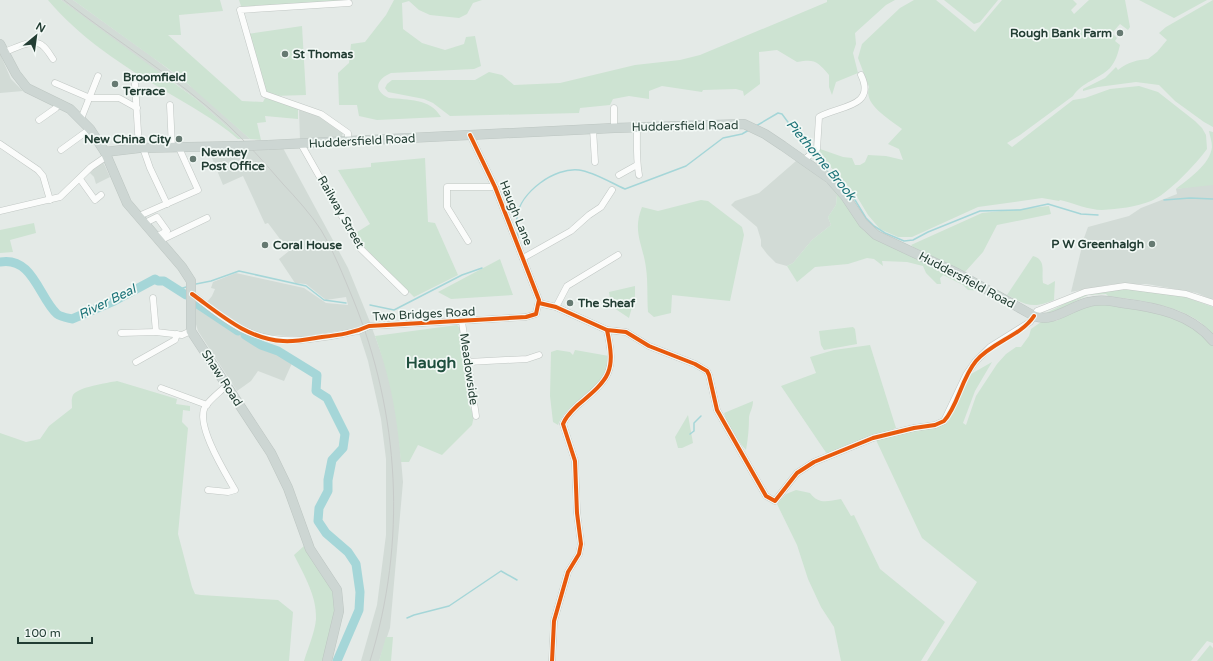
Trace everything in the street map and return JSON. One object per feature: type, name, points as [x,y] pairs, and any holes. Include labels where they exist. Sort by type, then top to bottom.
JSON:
[{"type":"main road","points":[[2,48],[16,74],[27,88],[70,109],[90,129],[106,154],[127,203],[186,272],[191,281],[192,331]]},
{"type":"main road","name":"Huddersfield Road","points":[[106,154],[141,148],[301,144],[614,128],[744,124],[765,134],[806,158],[837,186],[863,223],[870,231],[882,239],[957,273],[1034,316]]},
{"type":"main road","points":[[1034,316],[1047,318],[1083,303],[1102,300],[1146,306],[1160,309],[1187,320],[1201,329],[1213,341]]},
{"type":"main road","name":"Shaw Road","points":[[192,331],[274,460],[288,488],[310,549],[337,590],[339,611],[327,661]]},
{"type":"street","points":[[348,142],[348,134],[321,114],[264,94],[240,10],[349,3]]},
{"type":"street","points":[[2,48],[38,42],[43,45],[53,59]]},
{"type":"street","points":[[806,158],[817,149],[819,117],[857,103],[865,87],[861,75]]},
{"type":"street","points":[[81,119],[98,76]]},
{"type":"street","points":[[55,83],[90,98],[119,98],[137,108]]},
{"type":"street","points":[[135,84],[141,148],[167,204]]},
{"type":"street","points":[[39,120],[56,108],[60,103]]},
{"type":"street","points":[[142,220],[167,204],[198,190],[176,148],[170,105]]},
{"type":"street","points":[[614,108],[614,128]]},
{"type":"street","points":[[637,127],[638,149],[636,158],[639,175]]},
{"type":"street","points":[[61,150],[90,129]]},
{"type":"street","points":[[593,129],[595,162]]},
{"type":"street","name":"Haugh Lane","points":[[470,135],[495,186],[539,301]]},
{"type":"street","points":[[0,144],[38,170],[43,176],[50,200]]},
{"type":"street","name":"Railway Street","points":[[301,144],[360,248],[405,292]]},
{"type":"street","points":[[0,211],[50,200],[63,195],[106,154]]},
{"type":"street","points":[[619,175],[637,165]]},
{"type":"street","points":[[80,179],[95,200],[101,196]]},
{"type":"street","points":[[468,241],[447,207],[447,187],[495,186]]},
{"type":"street","points":[[523,258],[571,231],[601,207],[612,190]]},
{"type":"street","points":[[142,220],[157,217],[167,230],[157,239]]},
{"type":"street","points":[[157,239],[207,218]]},
{"type":"street","points":[[556,307],[567,286],[618,255]]},
{"type":"street","points":[[539,301],[556,307],[606,330],[626,332],[649,346],[695,364],[707,371],[720,416],[766,496],[775,501],[797,473],[814,462],[873,438],[914,428],[935,425],[944,421],[966,375],[975,362],[990,347],[1030,322],[1037,311],[1085,292],[1125,286],[1186,294],[1213,303]]},
{"type":"street","name":"Two Bridges Road","points":[[192,294],[241,328],[268,339],[283,341],[301,341],[358,331],[369,326],[462,322],[526,317],[536,314],[539,301]]},
{"type":"street","points":[[153,298],[156,332]]},
{"type":"street","name":"Meadowside","points":[[462,322],[476,416]]},
{"type":"street","points":[[552,661],[554,620],[568,572],[579,554],[582,544],[577,513],[575,461],[563,424],[570,412],[607,377],[611,360],[606,330]]},
{"type":"street","points":[[121,333],[156,332],[187,334],[192,331]]},
{"type":"street","points":[[136,362],[175,340],[177,334]]},
{"type":"street","points":[[468,362],[527,359],[539,355]]},
{"type":"street","points":[[208,490],[228,492],[235,490],[214,450],[204,424],[203,414],[208,405],[227,385]]},
{"type":"street","points":[[161,388],[208,405]]},
{"type":"shaded area","points":[[61,0],[73,0],[151,56],[198,92],[250,139],[241,139],[196,99],[172,81],[168,82]]},
{"type":"shaded area","points":[[0,54],[11,79],[23,91],[0,93]]},
{"type":"shaded area","points":[[299,109],[321,116],[343,132],[342,137],[300,140]]},
{"type":"shaded area","points":[[283,148],[348,268],[370,322],[358,328],[301,337],[257,334],[239,324],[207,302],[215,289],[211,288],[213,282],[236,273],[304,288],[326,303],[348,305],[346,297],[326,300],[306,284],[295,283],[279,259],[289,251],[268,223],[265,224],[243,176],[223,185],[210,153],[235,154],[234,149]]},
{"type":"shaded area","points":[[796,161],[836,190],[837,195],[836,205],[828,217],[831,225],[812,240],[793,263],[787,266],[776,263],[767,254],[761,246],[761,240],[757,227],[731,205],[735,201],[759,193]]},
{"type":"shaded area","points":[[103,162],[110,177],[96,184],[94,177],[90,173],[98,164]]},
{"type":"shaded area","name":"P W Greenhalgh","points":[[1201,185],[1213,185],[1213,300],[1197,293],[1147,284],[1113,284],[1071,292],[1088,227],[1129,216],[1141,208],[1177,194],[1176,189]]},
{"type":"shaded area","points":[[195,304],[254,343],[281,354],[293,361],[284,381],[258,371],[251,381],[237,391],[198,331],[195,321]]},
{"type":"shaded area","points":[[372,328],[387,369],[397,414],[403,482],[390,628],[379,661],[361,661],[377,605],[386,535],[386,459],[381,419],[368,361],[359,333]]},
{"type":"green space","points":[[48,0],[61,0],[164,76],[163,77],[168,81],[171,81],[196,99],[241,139],[238,139],[211,119],[102,50],[74,27]]},
{"type":"green space","points":[[73,0],[220,0],[223,11],[179,15],[181,35],[168,35],[242,101],[263,102],[265,98],[298,108],[298,119],[265,116],[266,122],[257,123],[261,140],[250,139],[181,78]]},
{"type":"green space","points":[[239,0],[346,0],[347,1],[242,9]]},
{"type":"green space","points":[[394,0],[482,0],[473,3],[467,14],[459,18],[430,15],[419,10],[409,1],[402,3],[403,29],[422,43],[445,50],[464,44],[466,37],[475,36],[481,66],[474,69],[391,73],[382,78],[378,85],[380,92],[389,98],[425,103],[431,106],[441,117],[377,120],[359,116],[357,105],[339,105],[338,73],[349,63],[351,44],[365,42],[386,15]]},
{"type":"green space","points":[[827,0],[895,0],[886,5],[855,33],[856,44],[853,53],[858,73],[836,82],[832,95],[829,87],[829,75],[818,64],[812,61],[797,62],[777,50],[759,52],[760,84],[744,96],[743,91],[736,89],[703,90],[702,92],[662,86],[649,91],[649,99],[629,96],[613,99],[610,105],[580,108],[579,113],[450,116],[433,103],[424,99],[388,92],[385,88],[392,80],[475,80],[489,72],[502,75],[514,85],[560,83],[635,65],[680,60],[700,55],[827,2]]},
{"type":"green space","points":[[914,0],[936,0],[975,32],[1002,0],[1073,0],[1077,4],[1071,10],[1074,14],[1089,0],[1125,0],[1130,27],[1128,30],[1120,24],[1112,33],[1117,38],[1115,41],[1120,45],[1118,54],[1110,68],[1081,87],[1073,96],[1007,143],[1012,147],[1073,100],[1085,98],[1110,89],[1139,86],[1158,92],[1195,121],[1206,135],[1207,149],[1173,186],[1158,198],[1139,205],[1097,210],[1060,200],[1042,198],[978,207],[912,237],[898,237],[880,229],[868,215],[856,195],[817,152],[820,149],[843,157],[852,158],[855,165],[860,165],[865,162],[868,155],[886,156],[903,160],[899,149],[888,144],[902,129],[879,111],[870,100],[868,94],[869,87],[858,58],[862,44],[900,8]]},
{"type":"green space","points":[[944,0],[998,0],[980,22],[974,24]]},
{"type":"green space","points":[[1139,0],[1207,0],[1174,18]]},
{"type":"green space","points":[[1213,0],[1213,127],[1175,101],[1159,85],[1136,82],[1098,87],[1083,91],[1083,89],[1105,78],[1116,67],[1118,70],[1133,62],[1148,59],[1157,52],[1167,40],[1159,33],[1166,27]]},
{"type":"green space","points":[[302,26],[306,95],[273,96],[264,93],[248,34]]},
{"type":"green space","points":[[1209,131],[1213,132],[1213,185],[1176,189],[1198,171],[1207,160],[1212,147]]},
{"type":"green space","points":[[425,158],[428,222],[435,223],[458,275],[414,297],[361,244],[354,234],[370,224],[338,170],[371,167],[371,163]]},
{"type":"green space","points":[[836,190],[864,231],[874,239],[913,254],[982,291],[968,290],[963,285],[943,275],[940,278],[941,284],[937,284],[926,273],[923,266],[907,262],[882,261],[883,266],[874,259],[867,258],[848,264],[815,267],[797,282],[787,266],[793,263],[812,240],[831,225],[828,217],[836,205]]},
{"type":"green space","points":[[701,200],[708,201],[742,227],[744,235],[730,301],[672,295],[671,313],[654,317],[648,312],[646,268],[638,231],[639,216],[642,207],[658,211]]},
{"type":"green space","points":[[1049,206],[1051,214],[997,225],[983,252],[965,272],[911,245],[982,213]]},
{"type":"green space","points":[[34,223],[36,233],[10,240],[13,252],[0,253],[0,230]]},
{"type":"green space","points":[[1033,256],[1042,263],[1043,283],[1048,285],[1055,281],[1054,300],[1047,303],[1030,305],[1007,295]]},
{"type":"green space","points":[[500,259],[513,295],[451,299],[438,292]]},
{"type":"green space","points":[[635,286],[635,296],[629,318],[611,306],[609,292]]},
{"type":"green space","points":[[1136,288],[1182,296],[1213,307],[1213,335],[1204,325],[1193,317],[1179,311],[1150,302],[1108,296],[1106,294],[1088,295],[1058,310],[1044,314],[1080,296],[1103,290]]},
{"type":"green space","points":[[1092,303],[1152,309],[1184,321],[1213,345],[1213,643],[1207,641],[1191,661],[927,661],[977,582],[922,538],[876,440],[914,430],[943,425],[948,422],[971,374],[992,362],[975,391],[963,423],[966,425],[976,396],[997,364],[1006,354],[1016,347],[1021,347],[1029,336],[1031,329],[1041,322],[1056,321]]},
{"type":"green space","points":[[457,325],[460,328],[470,407],[474,416],[472,425],[442,455],[418,445],[409,462],[401,462],[398,429],[389,383],[375,336]]},
{"type":"green space","points":[[853,327],[855,329],[857,344],[824,350],[821,345],[819,331]]},
{"type":"green space","points":[[870,345],[896,428],[827,454],[781,386],[816,373],[810,357],[834,350]]},
{"type":"green space","points":[[557,350],[570,352],[573,355],[575,350],[609,356],[606,370],[601,380],[587,395],[571,407],[558,425],[553,422],[550,396],[551,352]]},
{"type":"green space","points":[[117,381],[177,399],[176,404],[190,406],[190,411],[183,410],[182,422],[188,428],[178,534],[192,587],[195,594],[201,595],[278,600],[293,612],[289,661],[0,661],[0,433],[26,442],[40,439],[49,426],[72,408],[72,397],[76,392],[93,386]]},
{"type":"green space","points":[[753,401],[753,406],[749,417],[746,450],[733,433],[724,413]]},
{"type":"green space","points":[[688,415],[693,443],[682,448],[678,448],[675,437]]},
{"type":"green space","points":[[796,490],[810,493],[813,497],[820,501],[841,499],[851,516],[854,515],[880,569],[945,622],[921,661],[841,661],[834,627],[821,607],[808,579],[797,545],[777,504],[786,494]]},
{"type":"green space","points":[[304,546],[325,577],[334,597],[335,613],[323,661],[304,661],[313,635],[316,610],[306,578],[294,555]]},
{"type":"green space","points":[[386,637],[393,637],[391,661],[379,661]]},
{"type":"green space","points":[[1210,645],[1213,648],[1213,661],[1197,661]]},
{"type":"waterway","name":"Piethorne Brook","points":[[756,126],[778,113],[782,114],[804,144],[812,152]]},
{"type":"waterway","name":"Piethorne Brook","points":[[518,238],[517,217],[520,208],[532,190],[550,177],[570,170],[579,170],[596,175],[625,189],[686,166],[723,138],[742,134],[749,130]]},
{"type":"waterway","name":"Piethorne Brook","points":[[815,154],[825,169],[852,195],[866,218],[874,226],[885,233],[904,241],[913,240],[928,232],[980,211],[1020,210],[1048,204],[1081,214],[1098,215]]},
{"type":"waterway","name":"Piethorne Brook","points":[[1164,200],[1190,198],[1213,199]]},
{"type":"waterway","name":"River Beal","points":[[0,262],[11,262],[20,265],[28,272],[57,314],[62,317],[72,319],[114,301],[155,279],[158,281],[164,281],[186,295]]},
{"type":"waterway","name":"Piethorne Brook","points":[[370,305],[394,310],[462,275],[482,268]]},
{"type":"waterway","name":"Piethorne Brook","points":[[196,284],[211,281],[239,271],[306,286],[324,300],[346,303]]},
{"type":"waterway","name":"Piethorne Brook","points":[[177,290],[186,287]]},
{"type":"waterway","name":"River Beal","points":[[196,303],[238,331]]},
{"type":"waterway","name":"River Beal","points":[[245,335],[261,345],[278,351],[317,375],[316,391],[327,398],[345,434],[343,448],[332,460],[328,480],[328,491],[319,508],[318,521],[326,533],[348,552],[356,564],[360,592],[359,610],[337,661]]},
{"type":"waterway","points":[[690,434],[694,431],[694,423],[701,416]]},
{"type":"waterway","points":[[407,618],[449,606],[501,571],[517,580]]},
{"type":"tram line","points":[[64,0],[187,90],[226,123],[308,212],[326,238],[334,255],[353,299],[369,343],[381,387],[389,433],[393,478],[393,524],[390,570],[382,616],[370,661]]},
{"type":"cycle path","points":[[192,294],[246,331],[258,336],[283,341],[298,341],[340,334],[369,326],[526,317],[536,314],[539,300],[495,187],[470,135]]},
{"type":"cycle path","points":[[539,303],[556,307],[607,330],[626,332],[649,346],[695,364],[707,371],[717,410],[766,496],[775,501],[797,473],[814,462],[873,438],[914,428],[935,425],[944,421],[953,408],[967,376],[976,361],[990,349],[1022,329],[1034,316]]},
{"type":"cycle path","points":[[552,661],[554,621],[568,572],[579,554],[581,544],[577,513],[575,461],[563,424],[569,414],[597,388],[608,373],[611,356],[607,330]]},
{"type":"place","name":"Rough Bank Farm","points":[[1120,33]]},
{"type":"place","name":"St Thomas","points":[[285,54]]},
{"type":"place","name":"Broomfield Terrace","points":[[115,84]]},
{"type":"place","name":"New China City","points":[[179,139]]},
{"type":"place","name":"Newhey Post Office","points":[[193,159]]},
{"type":"place","name":"P W Greenhalgh","points":[[1152,244]]},
{"type":"place","name":"Coral House","points":[[265,245]]},
{"type":"place","name":"The Sheaf","points":[[570,303]]},
{"type":"district","name":"Haugh","points":[[431,363]]}]
